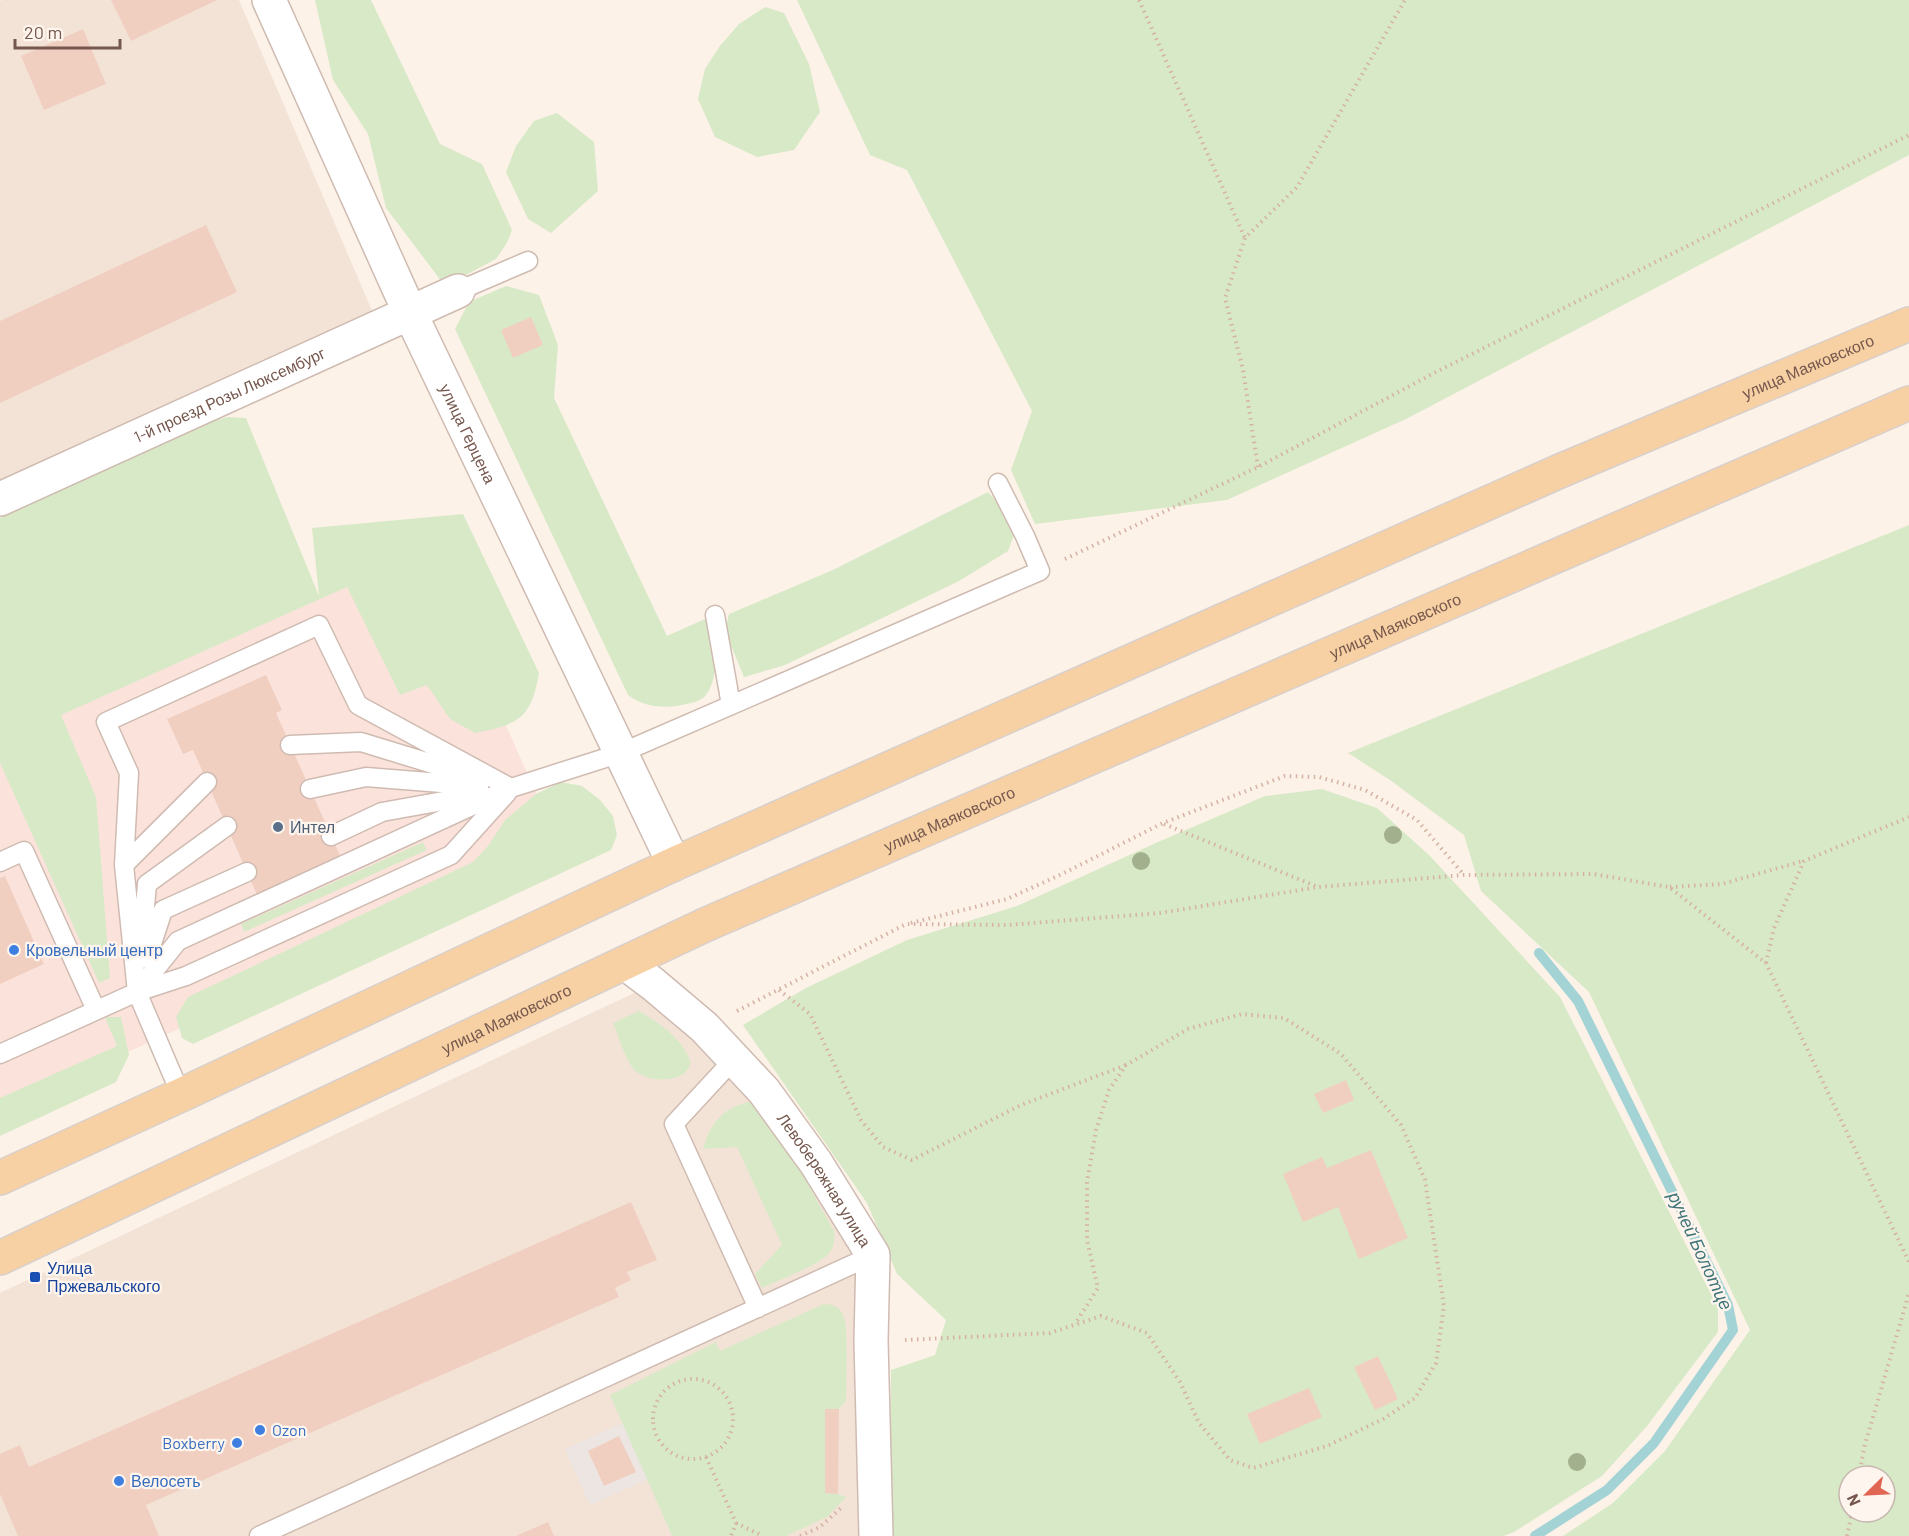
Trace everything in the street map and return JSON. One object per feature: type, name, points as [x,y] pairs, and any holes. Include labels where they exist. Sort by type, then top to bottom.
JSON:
[{"type":"main road","name":"улица Маяковского","points":[[0,1178],[674,864],[1560,471],[1909,324]]},
{"type":"main road","name":"улица Маяковского","points":[[0,1258],[707,924],[1909,403]]},
{"type":"street","name":"улица Герцена","points":[[269,0],[410,313],[674,864]]},
{"type":"street","name":"1-й проезд Розы Люксембург","points":[[0,500],[458,291]]},
{"type":"street","name":"Левобережная улица","points":[[625,963],[704,1027],[764,1091],[816,1162],[873,1255],[871,1341],[876,1536]]},
{"type":"lane","points":[[458,291],[528,261]]},
{"type":"lane","points":[[331,836],[382,813],[511,788],[621,753],[1040,571],[998,483]]},
{"type":"lane","points":[[714,615],[731,705]]},
{"type":"lane","points":[[181,1095],[136,992],[124,865],[129,773],[106,722],[319,626],[357,705],[511,788]]},
{"type":"lane","points":[[290,746],[361,742],[511,788]]},
{"type":"lane","points":[[310,789],[366,777],[511,788]]},
{"type":"lane","points":[[124,865],[207,782]]},
{"type":"lane","points":[[136,992],[178,941],[511,788]]},
{"type":"lane","points":[[0,1054],[136,992],[186,976],[451,855],[511,788]]},
{"type":"lane","points":[[136,992],[147,884],[227,826]]},
{"type":"lane","points":[[0,862],[24,851],[96,1010]]},
{"type":"lane","points":[[136,992],[163,910],[247,872]]},
{"type":"lane","points":[[734,1059],[674,1124],[758,1308]]},
{"type":"lane","points":[[259,1536],[873,1255]]},
{"type":"path","points":[[1139,0],[1245,238]]},
{"type":"path","points":[[1258,467],[1243,370],[1225,298],[1245,238],[1297,187],[1405,0]]},
{"type":"path","points":[[1040,571],[1258,467],[1436,372],[1909,135]]},
{"type":"path","points":[[704,1027],[906,924],[1007,899],[1163,823],[1285,776],[1319,777],[1365,790],[1417,820],[1464,875]]},
{"type":"path","points":[[906,924],[1008,925],[1160,913],[1318,887],[1464,875],[1593,874],[1669,887],[1722,884],[1804,861],[1909,817]]},
{"type":"path","points":[[1163,823],[1318,887]]},
{"type":"path","points":[[1766,963],[1774,928],[1804,861]]},
{"type":"path","points":[[1669,887],[1766,963],[1909,1262]]},
{"type":"path","points":[[779,990],[810,1014],[861,1120],[883,1147],[912,1160],[1021,1105],[1126,1065],[1188,1029],[1242,1014],[1284,1018],[1341,1054],[1401,1125],[1425,1180],[1444,1306],[1436,1363],[1415,1398],[1383,1419],[1327,1446],[1253,1468],[1230,1460],[1199,1423],[1180,1382],[1147,1333],[1101,1316],[1050,1333],[871,1341]]},
{"type":"path","points":[[1075,1324],[1098,1288],[1087,1240],[1087,1182],[1096,1130],[1109,1090],[1126,1065]]},
{"type":"path","points":[[1861,1464],[1909,1293]]},
{"type":"path","points":[[686,1379],[699,1379],[712,1383],[722,1391],[729,1402],[733,1415],[732,1428],[727,1441],[718,1451],[706,1457],[693,1460],[668,1451],[654,1430],[652,1416],[655,1403],[673,1383],[686,1379]]},
{"type":"path","points":[[706,1457],[736,1523],[763,1536]]},
{"type":"path","points":[[731,1536],[736,1523]]},
{"type":"shaded area","points":[[239,0],[373,313],[0,484],[0,1]]},
{"type":"shaded area","points":[[425,547],[564,854],[0,1110],[0,740]]},
{"type":"shaded area","points":[[653,984],[704,1027],[873,1255],[876,1536],[0,1536],[0,1293]]},
{"type":"shaded area","points":[[627,1421],[652,1477],[590,1505],[565,1449]]},
{"type":"green space","points":[[315,0],[371,0],[440,144],[482,164],[512,230],[507,243],[496,259],[445,286],[386,208],[368,134],[333,80]]},
{"type":"green space","points":[[797,0],[1909,0],[1909,155],[1408,418],[1227,500],[1035,524],[1011,470],[1032,411],[907,170],[870,155]]},
{"type":"green space","points":[[765,7],[784,13],[809,64],[820,112],[794,150],[757,157],[715,137],[698,99],[705,69],[719,47],[739,24]]},
{"type":"green space","points":[[557,113],[594,142],[598,191],[551,233],[528,219],[506,172],[516,146],[534,121]]},
{"type":"green space","points":[[506,286],[539,295],[558,345],[554,398],[667,636],[705,619],[714,641],[716,661],[712,683],[706,695],[700,700],[663,707],[639,702],[628,695],[455,329],[469,302]]},
{"type":"green space","points":[[228,417],[246,418],[319,596],[312,528],[463,514],[539,673],[536,688],[532,701],[520,717],[502,726],[475,733],[450,719],[427,685],[400,695],[347,587],[61,715],[96,797],[110,978],[99,983],[0,763],[0,518],[212,421]]},
{"type":"green space","points":[[988,492],[1002,507],[1014,535],[1008,551],[959,581],[785,665],[744,677],[725,631],[729,614],[833,570]]},
{"type":"green space","points":[[1909,525],[1909,1536],[1563,1536],[1613,1503],[1665,1451],[1750,1330],[1589,992],[1481,891],[1464,835],[1390,780],[1348,753]]},
{"type":"green space","points":[[561,782],[582,786],[600,800],[613,816],[617,835],[611,850],[193,1044],[182,1038],[176,1017],[188,997],[473,862],[488,846],[505,820],[536,794]]},
{"type":"green space","points":[[1322,789],[1377,808],[1430,856],[1560,997],[1718,1308],[1718,1332],[1647,1426],[1602,1476],[1514,1532],[1504,1536],[890,1536],[891,1370],[935,1355],[946,1320],[897,1274],[867,1203],[743,1025],[806,988],[907,940],[1017,906],[1265,796]]},
{"type":"green space","points":[[423,842],[427,850],[244,932],[241,924]]},
{"type":"green space","points":[[639,1011],[663,1027],[682,1046],[691,1063],[683,1074],[671,1079],[656,1079],[636,1072],[632,1067],[613,1023]]},
{"type":"green space","points":[[105,1017],[121,1017],[129,1055],[116,1082],[0,1136],[0,1098],[117,1046]]},
{"type":"green space","points":[[748,1102],[760,1107],[774,1123],[834,1231],[832,1248],[824,1258],[808,1268],[762,1288],[755,1274],[782,1245],[737,1147],[703,1149],[718,1118],[731,1109]]},
{"type":"green space","points":[[824,1304],[836,1307],[843,1315],[847,1356],[846,1401],[839,1409],[825,1409],[825,1493],[846,1497],[827,1517],[786,1536],[672,1536],[610,1395],[716,1342],[720,1351]]},
{"type":"building","points":[[111,0],[217,0],[131,41]]},
{"type":"building","points":[[83,29],[106,84],[44,110],[21,56]]},
{"type":"building","points":[[206,225],[237,292],[0,403],[0,321]]},
{"type":"building","points":[[531,317],[543,345],[513,358],[501,330]]},
{"type":"building","points":[[266,675],[282,710],[276,713],[342,860],[258,897],[193,750],[183,754],[167,719]]},
{"type":"building","points":[[5,876],[44,964],[0,984],[0,878]]},
{"type":"building","points":[[1346,1080],[1354,1100],[1323,1113],[1314,1094]]},
{"type":"building","points":[[1371,1150],[1408,1238],[1359,1259],[1338,1207],[1303,1222],[1283,1174],[1322,1157],[1327,1168]]},
{"type":"building","points":[[631,1202],[657,1260],[627,1272],[631,1280],[615,1288],[619,1297],[146,1505],[159,1536],[18,1536],[0,1494],[0,1454],[20,1445],[29,1467]]},
{"type":"building","points":[[1378,1356],[1398,1399],[1375,1410],[1354,1367]]},
{"type":"building","points":[[1309,1388],[1322,1417],[1260,1444],[1247,1414]]},
{"type":"building","points":[[825,1409],[839,1409],[838,1494],[825,1493]]},
{"type":"building","points":[[619,1436],[636,1472],[604,1486],[588,1451]]},
{"type":"building","points":[[548,1522],[554,1536],[516,1536]]},
{"type":"waterway","name":"ручей Болотце","points":[[1535,1536],[1607,1490],[1654,1443],[1733,1330],[1728,1305],[1578,1001],[1539,953]]},
{"type":"place","name":"Интел","points":[[278,827]]},
{"type":"place","name":"Кровельный центр","points":[[14,950]]},
{"type":"place","name":"Улица Пржевальского","points":[[35,1277]]},
{"type":"place","name":"Ozon","points":[[260,1430]]},
{"type":"place","name":"Boxberry","points":[[237,1443]]},
{"type":"place","name":"Велосеть","points":[[119,1481]]}]
